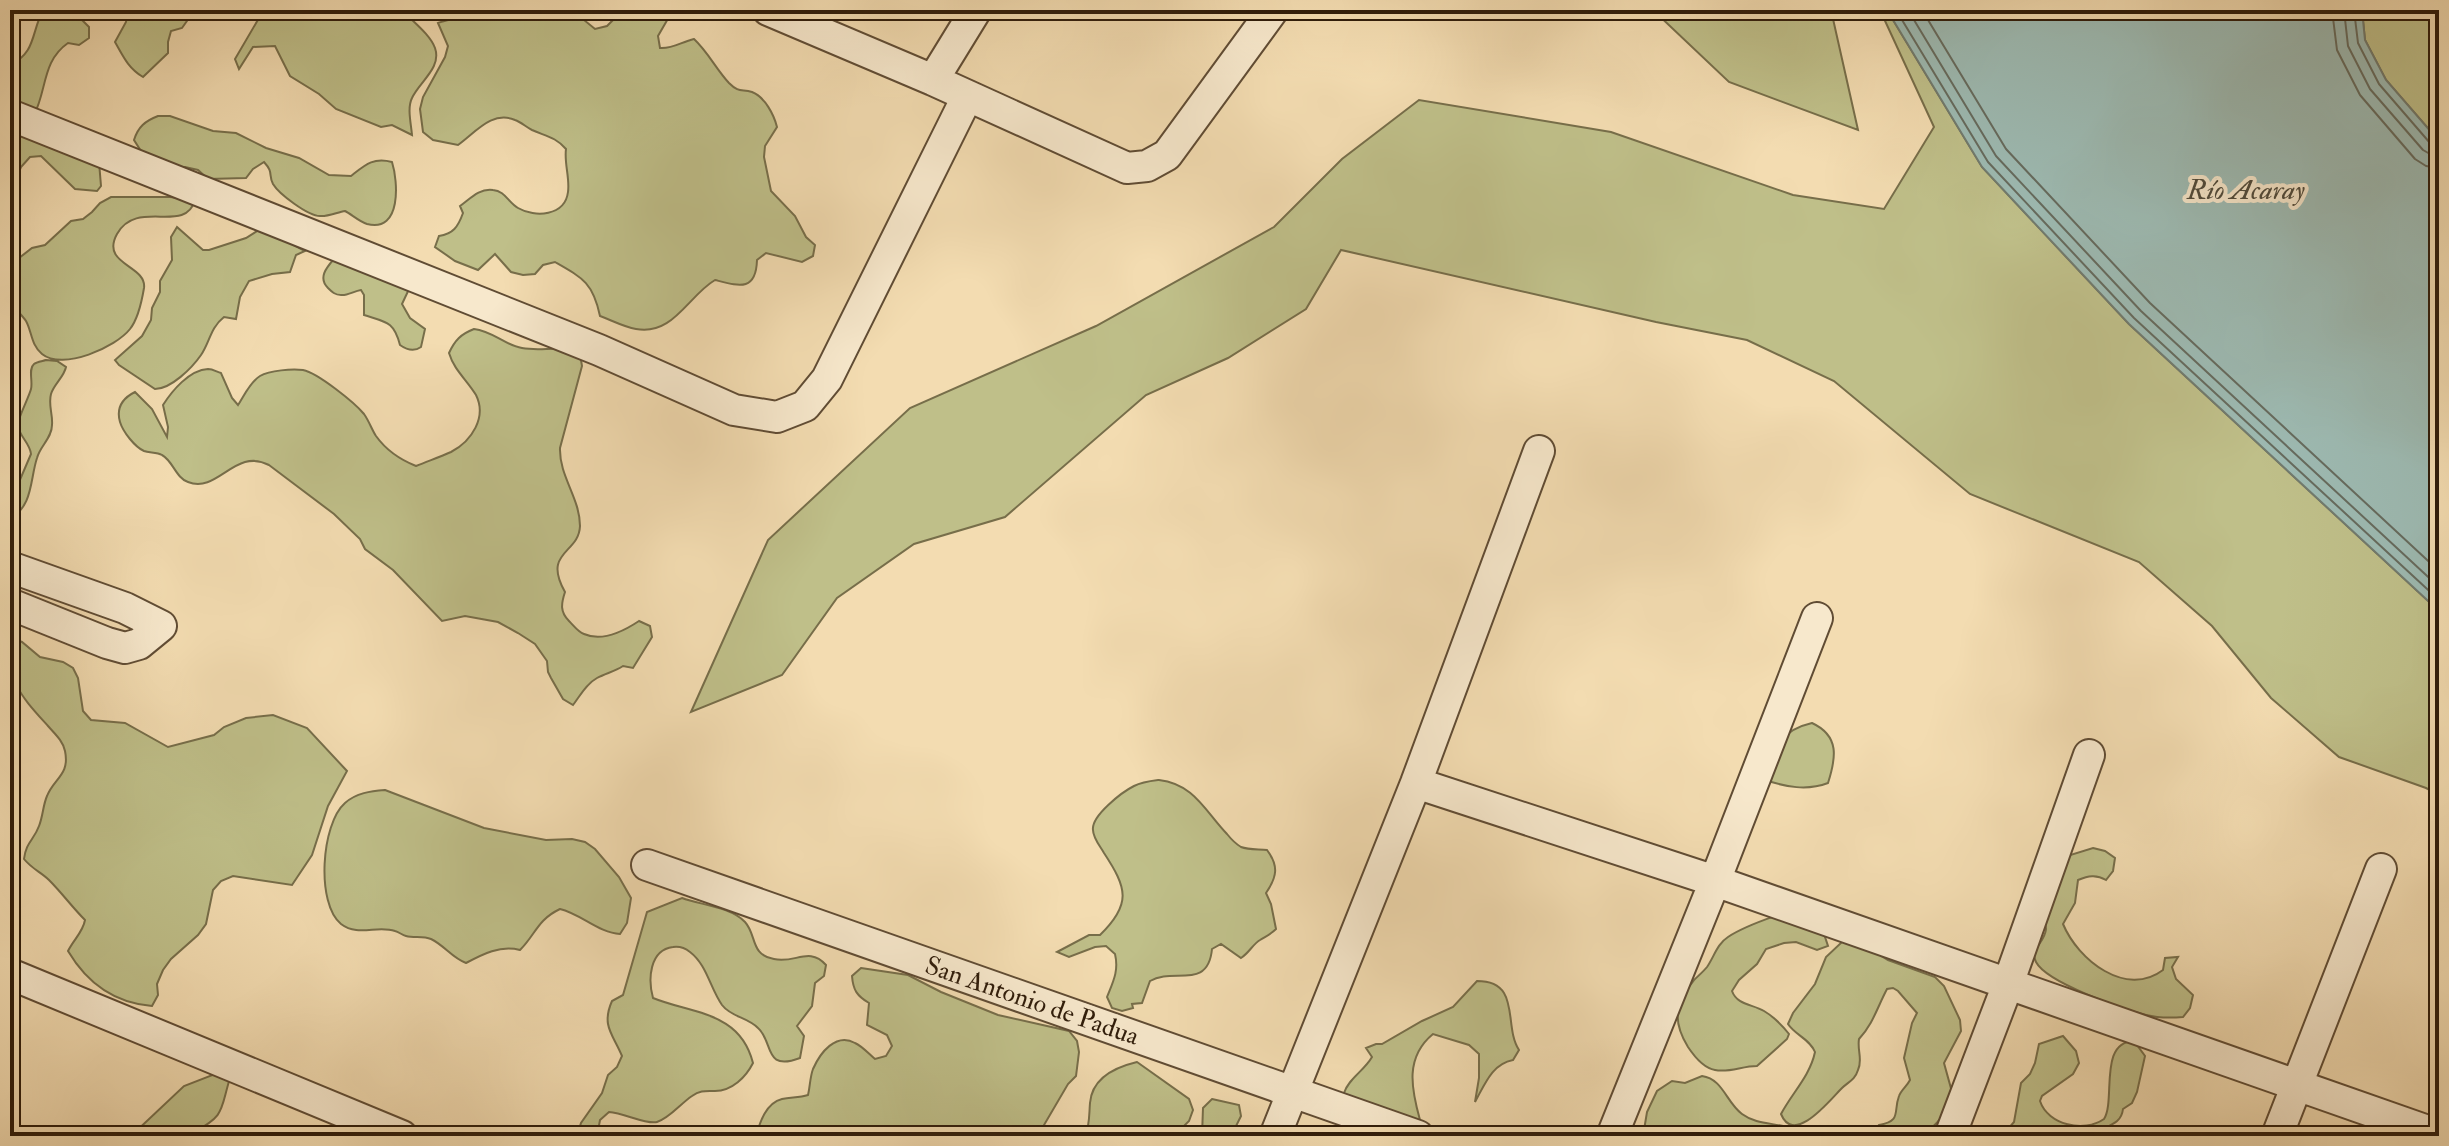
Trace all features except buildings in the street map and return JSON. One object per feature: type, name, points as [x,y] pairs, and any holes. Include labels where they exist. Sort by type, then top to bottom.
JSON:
[{"type":"street","points":[[768,10],[1127,168],[1147,166],[1167,155],[1273,10]]},
{"type":"street","points":[[933,80],[976,10]]},
{"type":"street","points":[[10,115],[599,350],[734,410],[777,417],[805,406],[827,379],[967,97]]},
{"type":"street","points":[[1275,1136],[1416,783],[1539,451]]},
{"type":"street","points":[[10,567],[125,608],[161,626],[139,644],[125,648],[10,604]]},
{"type":"street","points":[[1612,1136],[1817,618]]},
{"type":"street","points":[[1950,1136],[2089,755]]},
{"type":"street","points":[[1416,783],[1715,881],[2439,1135]]},
{"type":"street","name":"San Antonio de Padua","points":[[647,865],[1418,1136]]},
{"type":"street","points":[[2277,1136],[2381,869]]},
{"type":"street","points":[[10,974],[402,1136]]},
{"type":"green space","points":[[43,10],[72,10],[89,27],[89,38],[79,45],[68,43],[54,58],[34,115],[10,101],[10,65],[29,48]]},
{"type":"green space","points":[[128,10],[187,10],[189,18],[182,28],[171,31],[168,53],[143,77],[130,66],[115,42],[126,22]]},
{"type":"green space","points":[[257,10],[402,10],[429,38],[436,55],[433,68],[411,102],[412,135],[392,125],[381,127],[336,109],[290,76],[275,46],[253,47],[239,69],[235,59],[259,18]]},
{"type":"green space","points":[[473,10],[566,10],[595,29],[607,26],[623,10],[673,10],[658,36],[660,48],[694,39],[729,83],[757,94],[771,112],[777,127],[765,146],[764,157],[771,191],[795,216],[806,237],[815,245],[813,256],[802,262],[766,253],[757,260],[750,282],[739,285],[715,280],[670,321],[649,330],[631,328],[600,316],[594,296],[585,283],[555,262],[543,265],[535,274],[523,275],[511,272],[495,254],[478,270],[455,261],[435,247],[439,236],[448,234],[457,226],[463,213],[460,206],[479,192],[497,191],[518,208],[540,214],[561,206],[568,192],[566,149],[554,139],[517,121],[507,118],[491,120],[458,145],[433,140],[423,132],[420,109],[423,97],[448,46],[438,23]]},
{"type":"green space","points":[[1653,10],[1831,10],[1858,130],[1729,82]]},
{"type":"green space","points":[[1880,10],[1887,10],[1982,167],[2129,324],[2439,611],[2439,795],[2339,757],[2271,698],[2212,626],[2139,562],[1970,494],[1834,381],[1747,340],[1341,250],[1306,309],[1228,358],[1146,395],[1005,517],[914,544],[837,598],[782,675],[691,712],[768,540],[910,408],[1096,326],[1274,227],[1342,159],[1419,100],[1611,132],[1793,195],[1884,209],[1934,127]]},
{"type":"green space","points":[[2362,10],[2439,10],[2439,141],[2386,80],[2365,40]]},
{"type":"green space","points":[[158,116],[170,116],[213,131],[236,133],[266,148],[299,158],[329,175],[351,176],[374,161],[392,162],[396,192],[392,213],[387,221],[378,225],[364,223],[345,211],[326,216],[315,215],[294,204],[276,188],[264,162],[246,178],[208,179],[198,170],[174,168],[141,151],[134,140],[143,125]]},
{"type":"green space","points":[[10,129],[99,162],[101,186],[97,191],[75,189],[41,156],[30,157],[21,167],[10,193]]},
{"type":"green space","points":[[111,197],[195,200],[190,210],[181,215],[136,218],[117,234],[114,252],[143,280],[141,304],[130,329],[113,343],[89,355],[51,359],[38,350],[26,321],[10,302],[10,265],[32,248],[45,245],[71,221],[83,219]]},
{"type":"green space","points":[[177,227],[203,250],[246,238],[262,228],[305,251],[296,255],[290,272],[249,281],[240,297],[236,319],[224,317],[192,366],[174,382],[155,389],[115,360],[142,336],[151,320],[152,308],[160,292],[160,281],[172,260],[171,237]]},
{"type":"green space","points":[[334,259],[410,287],[402,304],[410,318],[425,329],[421,347],[413,350],[403,347],[392,327],[364,315],[361,290],[341,295],[328,288],[323,277]]},
{"type":"green space","points":[[474,329],[522,348],[566,349],[580,354],[582,366],[560,448],[580,526],[574,542],[559,560],[559,579],[565,592],[563,611],[578,630],[591,636],[613,634],[639,621],[650,626],[652,637],[633,668],[623,666],[597,678],[573,705],[563,699],[548,672],[547,661],[535,644],[498,622],[465,616],[442,621],[393,570],[365,549],[360,539],[334,514],[269,465],[257,461],[246,462],[209,482],[188,482],[162,455],[137,446],[120,422],[122,404],[135,392],[152,409],[167,437],[163,405],[182,382],[201,370],[221,373],[238,405],[250,385],[260,376],[275,371],[303,370],[345,396],[364,414],[384,446],[416,466],[459,447],[476,428],[479,403],[449,353],[459,338]]},
{"type":"green space","points":[[46,360],[57,361],[66,367],[51,394],[51,430],[39,454],[30,492],[23,507],[10,518],[10,503],[31,454],[18,422],[31,389],[32,366]]},
{"type":"green space","points":[[11,638],[22,642],[40,657],[63,662],[73,668],[78,678],[83,711],[91,720],[125,723],[168,747],[214,735],[246,718],[273,715],[307,728],[347,771],[328,806],[312,855],[292,885],[233,876],[221,881],[213,890],[206,924],[163,970],[157,984],[158,995],[152,1006],[114,996],[84,973],[68,951],[85,920],[49,880],[24,859],[39,826],[47,796],[63,771],[66,759],[61,741],[17,686],[10,665]]},
{"type":"green space","points":[[1812,723],[1827,734],[1834,748],[1828,783],[1796,787],[1765,780],[1775,751],[1784,737]]},
{"type":"green space","points":[[1159,780],[1190,793],[1241,847],[1267,850],[1275,866],[1274,877],[1266,893],[1276,929],[1241,958],[1221,944],[1212,949],[1209,962],[1197,974],[1159,977],[1150,981],[1142,1003],[1132,1004],[1133,1008],[1122,1011],[1112,1008],[1107,997],[1116,971],[1115,954],[1106,946],[1069,957],[1057,952],[1089,935],[1100,935],[1121,905],[1123,896],[1118,876],[1093,833],[1097,818],[1129,789]]},
{"type":"green space","points":[[385,790],[484,828],[546,840],[585,842],[619,877],[631,898],[627,923],[620,934],[612,933],[560,909],[541,923],[520,950],[499,950],[466,963],[428,938],[388,930],[347,928],[333,914],[325,882],[331,828],[337,813],[349,800],[364,793]]},
{"type":"green space","points":[[2093,848],[2115,858],[2113,871],[2106,880],[2092,876],[2078,880],[2075,903],[2063,924],[2091,962],[2119,977],[2134,980],[2149,978],[2163,970],[2165,958],[2178,957],[2172,967],[2176,979],[2193,995],[2190,1008],[2183,1017],[2151,1016],[2104,1001],[2055,978],[2036,962],[2034,953],[2046,929],[2038,906],[2067,856]]},
{"type":"green space","points":[[682,898],[739,917],[749,927],[757,949],[766,957],[782,960],[808,956],[820,959],[826,965],[824,976],[815,983],[812,1006],[797,1026],[804,1036],[800,1058],[780,1061],[775,1058],[758,1028],[722,1005],[696,957],[682,948],[665,949],[652,967],[653,998],[726,1024],[747,1046],[753,1063],[733,1086],[698,1093],[662,1120],[647,1122],[609,1112],[600,1120],[597,1136],[577,1136],[581,1123],[602,1093],[608,1075],[617,1067],[622,1056],[608,1024],[609,1010],[612,1001],[623,995],[647,912]]},
{"type":"green space","points":[[1778,915],[1821,925],[1828,946],[1817,950],[1796,942],[1766,949],[1757,964],[1732,991],[1741,1002],[1764,1011],[1774,1019],[1789,1034],[1787,1039],[1757,1066],[1725,1071],[1711,1069],[1696,1058],[1683,1038],[1678,1012],[1683,997],[1724,940],[1746,927]]},
{"type":"green space","points":[[1843,941],[1867,947],[1888,960],[1935,977],[1944,986],[1960,1020],[1961,1031],[1944,1063],[1952,1104],[1925,1132],[1894,1136],[1875,1130],[1894,1118],[1899,1096],[1910,1080],[1904,1058],[1917,1013],[1893,988],[1887,989],[1859,1039],[1860,1062],[1853,1079],[1803,1123],[1787,1123],[1781,1114],[1805,1077],[1815,1052],[1788,1024],[1815,984],[1826,957]]},
{"type":"green space","points":[[861,968],[908,975],[998,1015],[1069,1031],[1077,1041],[1079,1052],[1076,1076],[1044,1125],[1043,1136],[756,1136],[772,1104],[782,1099],[808,1095],[816,1063],[835,1042],[848,1040],[875,1059],[886,1056],[892,1046],[887,1035],[867,1025],[869,1003],[856,992],[853,985],[852,976]]},
{"type":"green space","points":[[1477,981],[1491,983],[1500,988],[1506,997],[1514,1040],[1519,1050],[1513,1060],[1494,1070],[1475,1102],[1479,1054],[1469,1045],[1433,1034],[1424,1043],[1414,1063],[1414,1096],[1420,1120],[1409,1124],[1350,1103],[1344,1093],[1372,1057],[1366,1048],[1382,1044],[1453,1007]]},
{"type":"green space","points":[[2063,1036],[2076,1051],[2079,1063],[2073,1074],[2042,1096],[2040,1101],[2051,1116],[2077,1126],[2104,1119],[2112,1061],[2123,1044],[2134,1041],[2145,1056],[2132,1103],[2123,1109],[2115,1123],[2092,1136],[2002,1136],[2014,1122],[2021,1083],[2030,1074],[2039,1044]]},
{"type":"green space","points":[[1137,1062],[1189,1099],[1193,1110],[1189,1121],[1174,1136],[1085,1136],[1095,1086],[1113,1070]]},
{"type":"green space","points":[[220,1072],[230,1078],[220,1111],[192,1136],[131,1136],[184,1086]]},
{"type":"green space","points":[[1702,1076],[1720,1086],[1747,1117],[1786,1127],[1806,1136],[1643,1136],[1647,1112],[1657,1091],[1672,1081],[1685,1083]]},
{"type":"green space","points":[[1212,1099],[1239,1105],[1241,1116],[1236,1126],[1244,1136],[1202,1136],[1203,1108]]},
{"type":"water","name":"Río Acaray","points":[[1887,10],[2362,10],[2365,40],[2386,80],[2439,141],[2439,611],[2129,324],[1982,167]]}]
